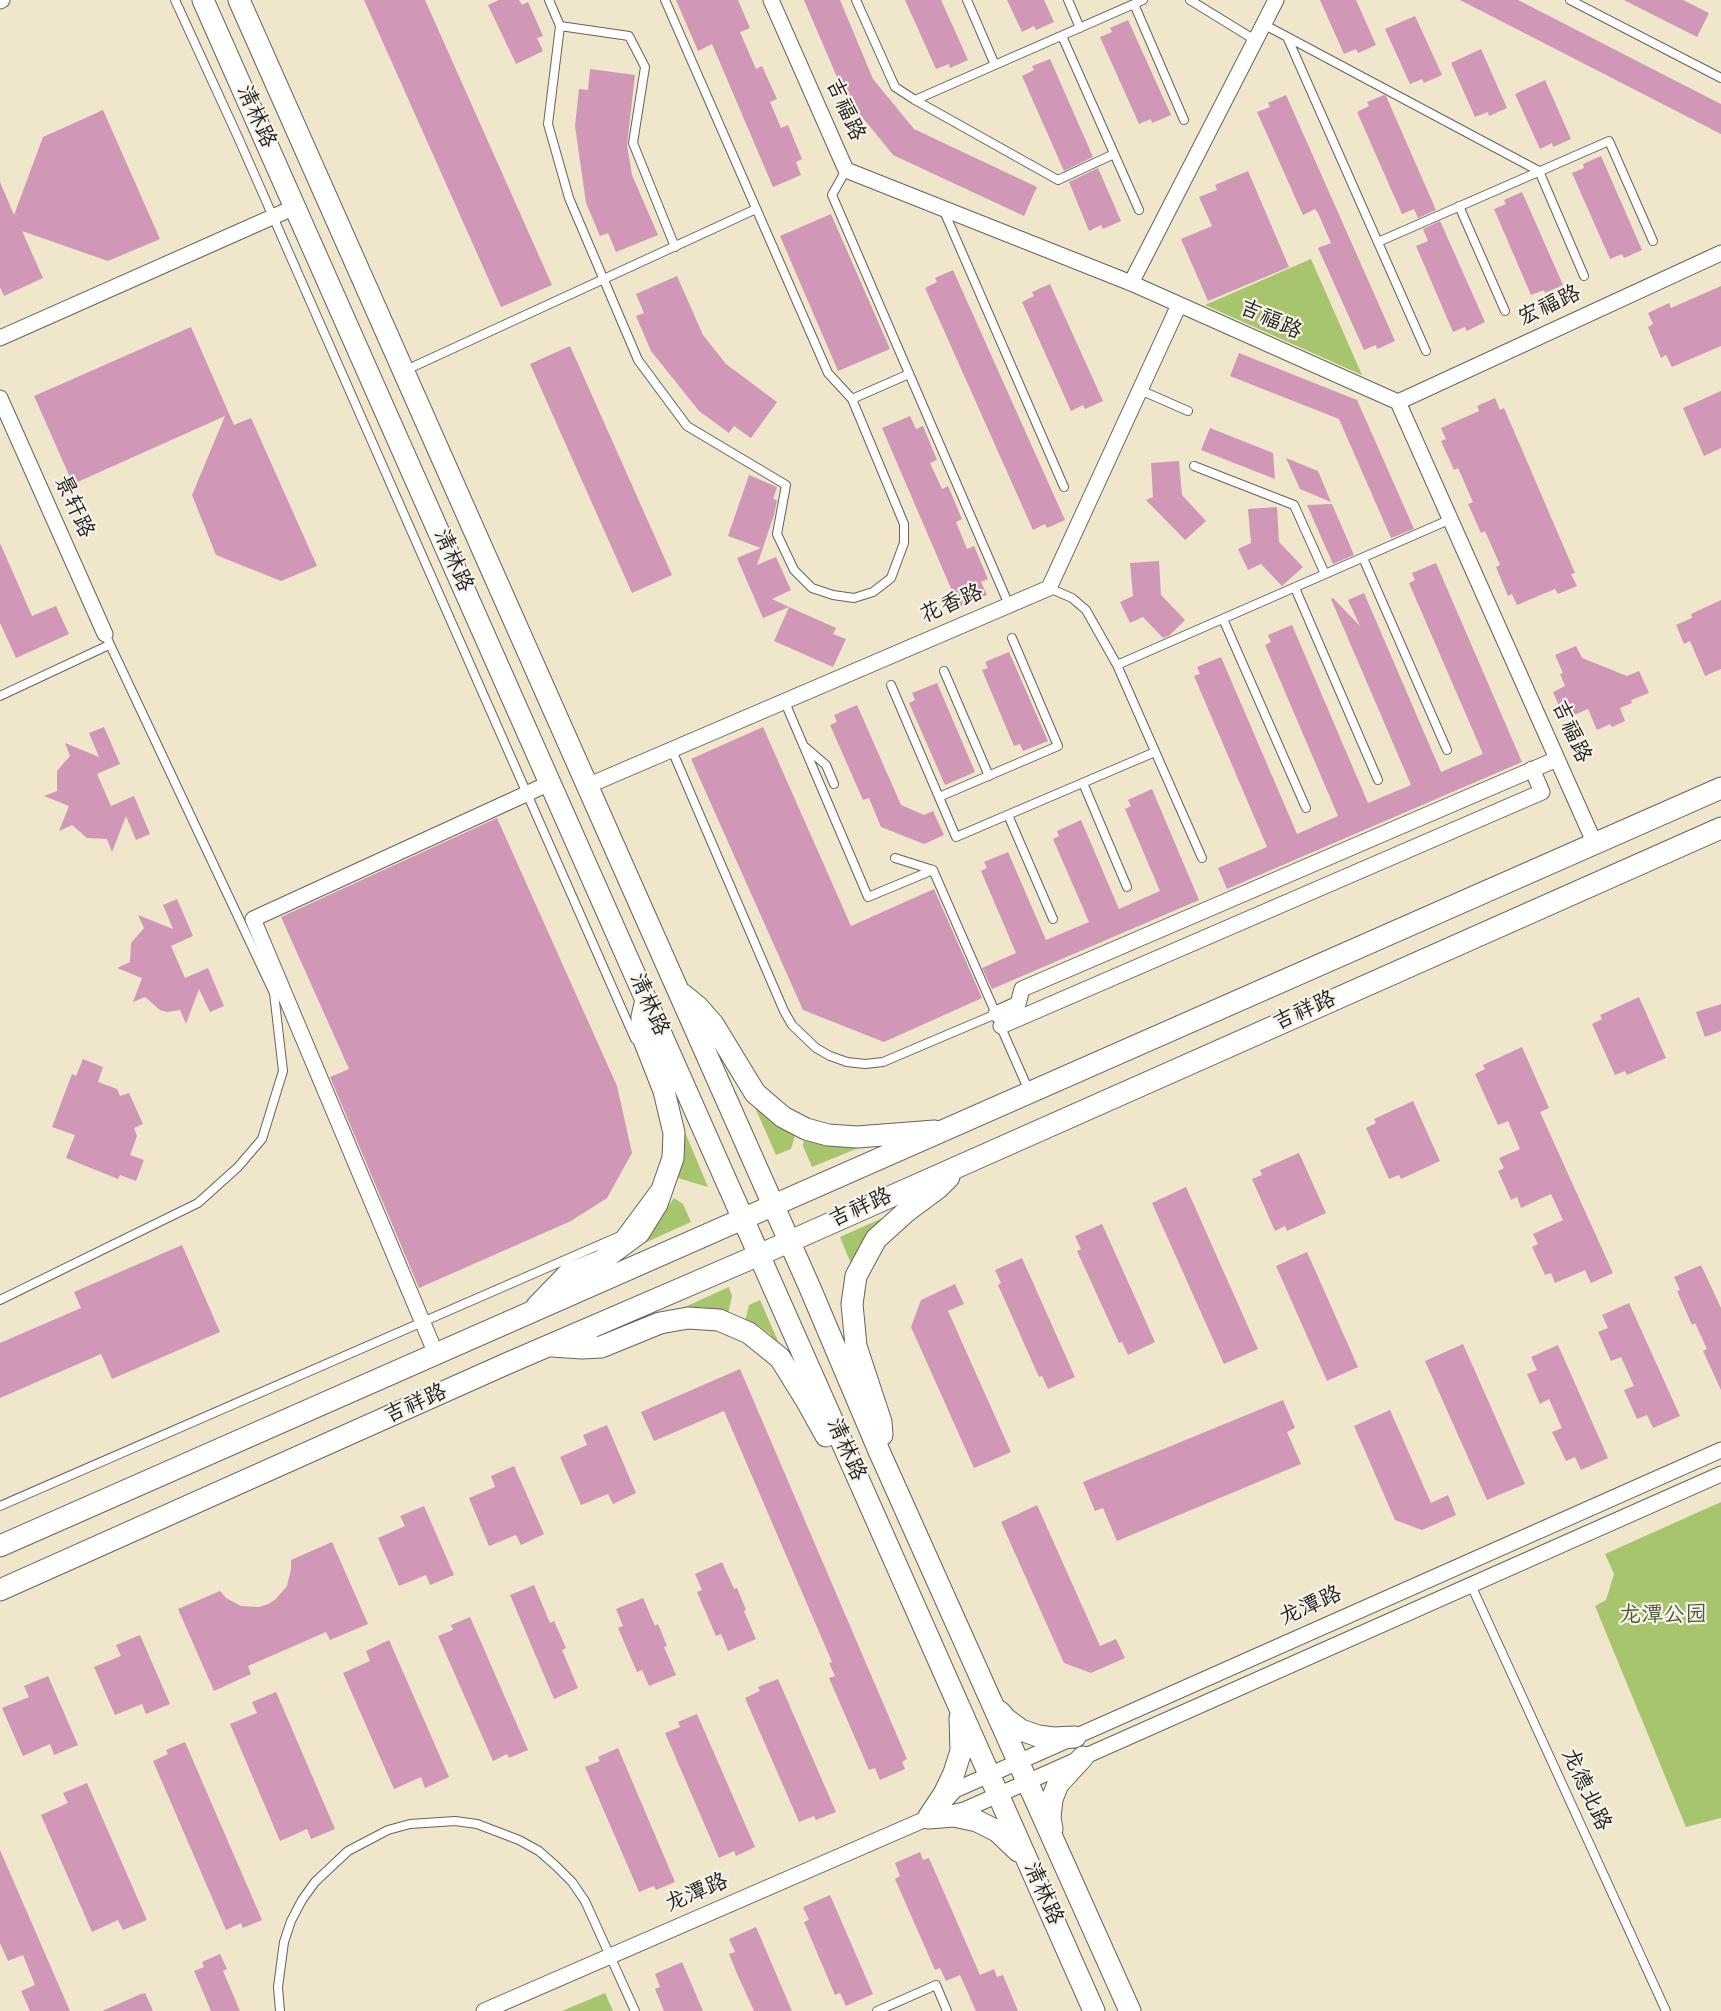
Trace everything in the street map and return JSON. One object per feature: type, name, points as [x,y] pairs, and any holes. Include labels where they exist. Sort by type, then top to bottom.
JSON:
[{"type":"main road","name":"清林路","points":[[203,0],[1094,2011]]},
{"type":"main road","name":"清林路","points":[[239,0],[789,1242],[879,1451],[1130,2011]]},
{"type":"main road","name":"吉祥路","points":[[0,1546],[1721,789]]},
{"type":"main road","name":"吉祥路","points":[[0,1590],[1721,828]]},
{"type":"main road","points":[[599,894],[620,916],[644,967],[651,971],[656,969],[651,931]]},
{"type":"main road","points":[[677,990],[698,1007],[713,1024],[755,1093],[783,1117],[806,1129],[828,1135],[857,1137],[947,1130]]},
{"type":"main road","points":[[530,1313],[568,1274],[601,1261],[639,1233],[657,1204],[673,1158],[674,1133],[664,1091],[642,1035],[642,1017],[646,1000]]},
{"type":"main road","points":[[879,1451],[882,1436],[881,1422],[856,1346],[852,1304],[856,1276],[876,1239],[907,1211],[938,1188],[962,1164]]},
{"type":"main road","points":[[549,1346],[602,1347],[660,1323],[688,1318],[719,1320],[749,1334],[780,1358],[834,1450],[851,1462]]},
{"type":"main road","points":[[928,1818],[944,1794],[961,1751],[961,1726],[956,1700]]},
{"type":"main road","points":[[993,1703],[1006,1719],[1021,1730],[1053,1738],[1075,1737]]},
{"type":"main road","points":[[1053,1838],[1050,1818],[1052,1799],[1058,1784],[1083,1757]]},
{"type":"main road","points":[[928,1818],[954,1816],[977,1821],[997,1831],[1014,1846],[1030,1867]]},
{"type":"street","name":"吉福路","points":[[771,0],[846,170],[1131,283],[1398,402],[1595,844]]},
{"type":"street","points":[[1131,283],[1276,0]]},
{"type":"street","points":[[0,338],[295,207]]},
{"type":"street","name":"宏福路","points":[[1398,402],[1721,253]]},
{"type":"street","points":[[1049,588],[1179,305]]},
{"type":"street","name":"景轩路","points":[[0,398],[107,640]]},
{"type":"street","name":"花香路","points":[[587,786],[671,748],[1049,588]]},
{"type":"street","points":[[998,1020],[1018,1004],[1022,989],[1557,759]]},
{"type":"street","points":[[998,1020],[1542,792],[1532,769]]},
{"type":"street","points":[[436,1354],[253,919],[550,783]]},
{"type":"street","name":"龙潭路","points":[[928,1818],[955,1790],[989,1774],[1721,1450]]},
{"type":"street","name":"龙潭路","points":[[484,2011],[928,1818],[964,1810],[1721,1474]]},
{"type":"lane","points":[[175,0],[656,1085],[664,1128]]},
{"type":"lane","points":[[549,0],[560,26],[548,124],[569,198],[638,360],[687,426],[786,485],[777,534],[794,570],[812,588],[833,595],[854,598],[873,592],[891,578],[904,543],[904,524],[852,399],[828,373],[665,0]]},
{"type":"lane","points":[[856,0],[896,87],[915,100],[1058,180],[1114,154]]},
{"type":"lane","points":[[967,0],[995,65]]},
{"type":"lane","points":[[1068,0],[1080,28]]},
{"type":"lane","points":[[915,100],[1143,0]]},
{"type":"lane","points":[[1190,0],[1255,40]]},
{"type":"lane","points":[[1570,0],[1721,78]]},
{"type":"lane","points":[[1134,4],[1184,120]]},
{"type":"lane","points":[[1263,24],[1539,171],[1584,276]]},
{"type":"lane","points":[[560,26],[629,36],[645,67],[633,143],[675,247]]},
{"type":"lane","points":[[1062,36],[1139,210]]},
{"type":"lane","points":[[1288,39],[1426,351]]},
{"type":"lane","points":[[1378,242],[1609,141],[1653,241]]},
{"type":"lane","points":[[846,170],[832,195],[1009,605]]},
{"type":"lane","points":[[1459,206],[1505,311]]},
{"type":"lane","points":[[942,208],[1064,487]]},
{"type":"lane","points":[[404,371],[756,209]]},
{"type":"lane","points":[[852,399],[909,374]]},
{"type":"lane","points":[[1140,390],[1188,411]]},
{"type":"lane","points":[[1194,466],[1294,505],[1325,574]]},
{"type":"lane","points":[[1117,665],[1451,519]]},
{"type":"lane","points":[[1363,558],[1447,750]]},
{"type":"lane","points":[[1049,588],[1072,598],[1086,610],[1117,665],[1202,858]]},
{"type":"lane","points":[[1295,588],[1378,780]]},
{"type":"lane","points":[[1223,619],[1306,808]]},
{"type":"lane","points":[[939,797],[1058,746],[1012,638]]},
{"type":"lane","points":[[0,696],[107,640],[274,993],[283,1071],[262,1138],[237,1167],[198,1203],[0,1300]]},
{"type":"lane","points":[[944,670],[989,776]]},
{"type":"lane","points":[[891,685],[956,837],[1155,752]]},
{"type":"lane","points":[[784,700],[868,897],[933,870]]},
{"type":"lane","points":[[804,746],[826,765],[834,784]]},
{"type":"lane","points":[[671,748],[784,1011],[792,1025],[816,1048],[847,1062],[865,1064],[883,1062],[998,1020]]},
{"type":"lane","points":[[1083,783],[1127,887]]},
{"type":"lane","points":[[1008,815],[1053,919]]},
{"type":"lane","points":[[895,858],[933,870],[1030,1094]]},
{"type":"lane","points":[[0,1506],[620,1236],[654,1189],[668,1150],[666,1139]]},
{"type":"lane","name":"龙德北路","points":[[1472,1585],[1666,2011]]},
{"type":"lane","points":[[280,2011],[278,1987],[284,1942],[291,1920],[315,1882],[330,1865],[357,1845],[388,1830],[410,1824],[454,1821],[477,1824],[509,1835],[539,1851],[572,1882],[585,1901],[634,2011]]},
{"type":"lane","points":[[877,2011],[936,1985],[947,2011]]},
{"type":"green space","points":[[1311,259],[1362,375],[1205,305]]},
{"type":"green space","points":[[746,1087],[796,1132],[791,1149],[776,1155]]},
{"type":"green space","points":[[681,1123],[708,1187],[678,1178],[682,1157]]},
{"type":"green space","points":[[804,1137],[885,1137],[812,1167],[803,1146]]},
{"type":"green space","points":[[674,1198],[683,1204],[691,1222],[629,1250],[655,1225]]},
{"type":"green space","points":[[896,1212],[852,1266],[840,1237]]},
{"type":"green space","points":[[729,1287],[732,1296],[728,1314],[702,1307],[676,1311]]},
{"type":"green space","points":[[760,1300],[781,1348],[770,1334],[758,1325],[745,1321],[749,1305]]},
{"type":"green space","name":"龙潭公园","points":[[1721,1502],[1721,1818],[1686,1827],[1595,1606],[1606,1600],[1614,1574],[1605,1554]]},
{"type":"green space","points":[[605,1993],[613,2011],[562,2011]]},
{"type":"building","points":[[364,0],[425,0],[552,285],[501,307]]},
{"type":"building","points":[[499,0],[519,0],[522,5],[528,2],[543,36],[537,38],[543,51],[516,64],[488,5]]},
{"type":"building","points":[[676,0],[738,0],[750,28],[740,32],[756,69],[762,66],[777,99],[770,102],[781,128],[788,125],[802,159],[796,162],[801,175],[773,187],[712,44],[698,51]]},
{"type":"building","points":[[804,0],[840,0],[873,79],[914,129],[1037,187],[1024,216],[893,155],[845,96]]},
{"type":"building","points":[[905,0],[941,0],[968,60],[950,68],[949,64],[936,69]]},
{"type":"building","points":[[1007,0],[1044,0],[1054,22],[1036,30],[1034,26],[1022,32]]},
{"type":"building","points":[[1320,0],[1356,0],[1376,45],[1358,53],[1356,49],[1344,54]]},
{"type":"building","points":[[1460,0],[1518,0],[1721,104],[1721,134]]},
{"type":"building","points":[[1624,0],[1683,0],[1709,13],[1697,37]]},
{"type":"building","points":[[1415,16],[1442,75],[1424,83],[1422,79],[1410,84],[1385,29]]},
{"type":"building","points":[[1128,20],[1171,115],[1152,123],[1151,119],[1139,124],[1100,37],[1112,32],[1110,28]]},
{"type":"building","points":[[1481,49],[1507,108],[1489,116],[1488,112],[1475,117],[1451,63]]},
{"type":"building","points":[[1050,59],[1093,157],[1064,171],[1022,76],[1034,70],[1032,66]]},
{"type":"building","points":[[590,69],[635,75],[627,145],[632,175],[658,235],[616,252],[608,233],[600,236],[586,203],[575,126],[579,89],[588,90]]},
{"type":"building","points":[[1545,80],[1571,139],[1553,147],[1552,143],[1540,149],[1515,94]]},
{"type":"building","points":[[1286,95],[1395,341],[1377,349],[1376,345],[1364,350],[1318,248],[1331,243],[1318,213],[1315,209],[1303,215],[1257,112],[1270,107],[1268,103]]},
{"type":"building","points":[[1384,95],[1436,210],[1418,218],[1414,209],[1402,214],[1357,112],[1369,106],[1367,102]]},
{"type":"building","points":[[103,110],[160,239],[108,261],[22,231],[43,278],[4,296],[0,287],[0,182],[14,215],[43,137]]},
{"type":"building","points":[[1601,156],[1642,250],[1624,258],[1622,254],[1610,259],[1572,173],[1584,168],[1583,164]]},
{"type":"building","points":[[1098,168],[1121,221],[1103,229],[1101,225],[1089,231],[1069,182]]},
{"type":"building","points":[[1248,171],[1289,267],[1208,301],[1181,239],[1212,226],[1199,197],[1217,190],[1215,185]]},
{"type":"building","points":[[1522,192],[1563,285],[1545,293],[1544,290],[1531,295],[1494,209],[1506,204],[1504,200]]},
{"type":"building","points":[[831,214],[890,349],[838,371],[780,236]]},
{"type":"building","points":[[1440,221],[1485,322],[1467,331],[1465,327],[1453,332],[1416,246],[1428,241],[1423,229]]},
{"type":"building","points":[[953,270],[1065,520],[1047,528],[1045,524],[1033,530],[925,288],[937,282],[935,278]]},
{"type":"building","points":[[677,276],[703,335],[726,364],[777,402],[751,438],[734,426],[729,433],[699,411],[651,351],[636,316],[644,313],[636,294]]},
{"type":"building","points":[[1050,284],[1103,401],[1085,409],[1083,405],[1071,411],[1022,302],[1034,296],[1032,292]]},
{"type":"building","points":[[1721,286],[1721,346],[1672,367],[1666,355],[1661,358],[1648,327],[1653,324],[1648,313],[1669,303],[1671,308]]},
{"type":"building","points":[[191,327],[234,425],[251,418],[317,566],[281,581],[216,555],[192,495],[225,416],[73,484],[34,396]]},
{"type":"building","points":[[570,346],[672,575],[632,593],[530,364]]},
{"type":"building","points":[[1239,353],[1357,400],[1414,529],[1391,538],[1339,419],[1230,376]]},
{"type":"building","points":[[1721,391],[1721,448],[1704,456],[1683,408]]},
{"type":"building","points":[[1495,398],[1500,410],[1504,408],[1575,573],[1571,574],[1577,586],[1558,594],[1555,589],[1517,605],[1512,594],[1508,596],[1496,567],[1500,565],[1485,531],[1481,533],[1468,504],[1473,502],[1458,468],[1454,470],[1441,441],[1446,439],[1441,428],[1479,411],[1477,406]]},
{"type":"building","points":[[910,416],[916,429],[923,426],[937,460],[930,463],[942,489],[948,486],[962,519],[956,522],[967,549],[974,546],[988,579],[981,582],[987,595],[959,607],[882,428]]},
{"type":"building","points":[[1210,428],[1273,453],[1275,479],[1201,450]]},
{"type":"building","points":[[1286,458],[1318,471],[1331,502],[1300,489]]},
{"type":"building","points":[[1179,461],[1182,495],[1206,521],[1185,540],[1146,500],[1153,497],[1151,463]]},
{"type":"building","points":[[749,475],[777,487],[773,499],[777,500],[774,515],[757,565],[776,557],[791,590],[772,599],[789,607],[763,618],[737,558],[761,548],[728,536]]},
{"type":"building","points":[[1332,504],[1354,555],[1333,564],[1307,505]]},
{"type":"building","points":[[1277,507],[1279,542],[1303,567],[1282,586],[1261,564],[1248,570],[1238,549],[1251,543],[1248,509]]},
{"type":"building","points":[[0,543],[32,616],[56,606],[69,634],[16,658],[0,623]]},
{"type":"building","points":[[1159,561],[1161,595],[1185,620],[1169,636],[1163,638],[1143,617],[1130,623],[1120,602],[1133,596],[1130,563]]},
{"type":"building","points":[[1436,563],[1522,762],[1227,889],[1218,868],[1267,847],[1194,676],[1200,674],[1197,667],[1221,657],[1297,834],[1338,816],[1265,645],[1271,642],[1268,635],[1292,625],[1368,803],[1411,785],[1331,599],[1333,598],[1360,626],[1348,600],[1364,593],[1441,772],[1483,754],[1409,583],[1415,580],[1412,573]]},
{"type":"building","points":[[1721,600],[1721,669],[1705,676],[1690,641],[1684,644],[1676,625],[1692,618],[1691,614]]},
{"type":"building","points":[[789,607],[836,628],[833,634],[846,639],[833,667],[774,641]]},
{"type":"building","points":[[1576,646],[1582,658],[1627,676],[1639,671],[1649,693],[1631,700],[1632,703],[1620,708],[1625,721],[1597,730],[1588,709],[1567,718],[1562,704],[1559,706],[1553,692],[1565,686],[1560,674],[1563,673],[1555,655]]},
{"type":"building","points":[[1009,652],[1048,741],[1023,751],[1020,744],[1014,746],[982,670],[988,668],[985,662]]},
{"type":"building","points":[[937,683],[975,772],[945,785],[909,703],[915,700],[912,693]]},
{"type":"building","points":[[857,705],[901,805],[924,815],[933,811],[944,835],[924,844],[881,827],[869,798],[863,800],[830,725],[837,722],[834,715]]},
{"type":"building","points":[[104,727],[120,764],[97,774],[111,806],[134,796],[150,834],[136,840],[126,816],[112,852],[107,839],[87,838],[72,825],[59,831],[69,806],[44,796],[57,791],[57,771],[70,756],[65,743],[99,757],[89,733]]},
{"type":"building","points":[[763,727],[851,926],[934,889],[982,998],[884,1042],[803,1010],[691,759]]},
{"type":"building","points":[[1152,789],[1199,900],[992,989],[982,968],[1016,953],[981,871],[987,868],[984,862],[1008,852],[1046,940],[1089,922],[1053,839],[1059,836],[1057,831],[1081,820],[1119,909],[1160,891],[1125,809],[1131,806],[1128,800]]},
{"type":"building","points":[[497,818],[617,1086],[632,1153],[607,1198],[571,1221],[419,1288],[330,1077],[349,1069],[281,917]]},
{"type":"building","points":[[177,899],[193,936],[171,946],[185,978],[208,968],[224,1006],[210,1012],[199,989],[186,1024],[180,1010],[167,1012],[160,1010],[145,997],[133,1002],[142,978],[117,968],[130,962],[131,943],[144,928],[138,915],[173,929],[163,905]]},
{"type":"building","points":[[1639,997],[1666,1058],[1627,1075],[1625,1071],[1615,1075],[1592,1024],[1602,1019],[1600,1015]]},
{"type":"building","points":[[1721,1004],[1721,1031],[1705,1037],[1696,1012]]},
{"type":"building","points":[[1522,1047],[1549,1108],[1540,1112],[1613,1273],[1591,1283],[1585,1270],[1555,1283],[1551,1273],[1545,1275],[1532,1247],[1538,1244],[1533,1234],[1563,1220],[1551,1194],[1521,1208],[1517,1197],[1511,1200],[1498,1171],[1504,1168],[1499,1158],[1520,1149],[1508,1121],[1498,1125],[1475,1074],[1485,1069],[1483,1065]]},
{"type":"building","points":[[83,1059],[103,1067],[98,1082],[117,1089],[120,1096],[129,1093],[143,1124],[134,1128],[137,1136],[130,1155],[144,1160],[136,1181],[120,1175],[118,1179],[66,1158],[75,1135],[52,1127],[72,1074],[76,1076]]},
{"type":"building","points":[[1413,1101],[1440,1161],[1401,1179],[1399,1175],[1389,1179],[1366,1128],[1376,1123],[1374,1119]]},
{"type":"building","points":[[1299,1153],[1326,1213],[1287,1231],[1285,1226],[1275,1231],[1252,1179],[1262,1175],[1260,1170]]},
{"type":"building","points":[[1186,1187],[1258,1349],[1224,1364],[1152,1203]]},
{"type":"building","points":[[1102,1224],[1155,1342],[1128,1355],[1122,1342],[1119,1343],[1077,1251],[1081,1249],[1075,1236]]},
{"type":"building","points":[[182,1245],[220,1332],[112,1379],[101,1354],[0,1398],[0,1343],[81,1308],[74,1292]]},
{"type":"building","points":[[1307,1252],[1358,1367],[1327,1381],[1276,1266]]},
{"type":"building","points":[[1022,1258],[1075,1377],[1048,1389],[1042,1376],[1039,1377],[998,1285],[1001,1283],[995,1270]]},
{"type":"building","points":[[1701,1265],[1721,1308],[1721,1390],[1703,1351],[1707,1349],[1695,1323],[1692,1325],[1677,1291],[1680,1290],[1674,1277]]},
{"type":"building","points":[[955,1284],[964,1304],[948,1311],[1011,1452],[974,1468],[911,1327],[921,1300]]},
{"type":"building","points":[[1629,1303],[1680,1416],[1653,1428],[1647,1415],[1637,1419],[1624,1390],[1634,1386],[1621,1357],[1611,1361],[1598,1332],[1608,1328],[1602,1315]]},
{"type":"building","points":[[1463,1344],[1525,1484],[1487,1500],[1425,1361]]},
{"type":"building","points":[[1558,1345],[1608,1458],[1581,1470],[1575,1457],[1566,1461],[1552,1432],[1562,1428],[1549,1399],[1540,1404],[1527,1374],[1537,1370],[1531,1357]]},
{"type":"building","points":[[740,1369],[907,1759],[902,1762],[905,1769],[880,1780],[875,1768],[869,1770],[829,1678],[835,1676],[829,1663],[832,1662],[724,1411],[654,1441],[641,1412]]},
{"type":"building","points":[[1283,1400],[1295,1428],[1287,1432],[1301,1464],[1117,1541],[1103,1508],[1095,1511],[1083,1482]]},
{"type":"building","points":[[1390,1410],[1431,1503],[1448,1495],[1456,1515],[1422,1530],[1395,1520],[1354,1426]]},
{"type":"building","points":[[607,1425],[636,1493],[613,1504],[608,1494],[581,1505],[560,1457],[587,1445],[583,1435]]},
{"type":"building","points":[[514,1466],[544,1534],[521,1545],[516,1535],[489,1546],[469,1498],[495,1487],[491,1476]]},
{"type":"building","points":[[1037,1505],[1100,1646],[1116,1639],[1125,1658],[1091,1673],[1064,1663],[1001,1522]]},
{"type":"building","points":[[424,1506],[454,1575],[430,1585],[426,1575],[399,1586],[378,1538],[405,1526],[400,1516]]},
{"type":"building","points":[[332,1542],[368,1624],[330,1640],[326,1632],[248,1666],[251,1674],[214,1691],[178,1609],[220,1591],[226,1598],[241,1606],[259,1607],[268,1604],[275,1600],[287,1586],[291,1560]]},
{"type":"building","points":[[722,1562],[734,1589],[737,1588],[756,1639],[728,1651],[721,1634],[716,1636],[697,1592],[702,1590],[695,1574]]},
{"type":"building","points":[[534,1585],[550,1623],[554,1621],[566,1648],[562,1650],[578,1688],[554,1699],[510,1595]]},
{"type":"building","points":[[643,1598],[655,1626],[658,1624],[667,1646],[664,1647],[676,1675],[649,1686],[642,1670],[637,1672],[618,1628],[623,1626],[616,1609]]},
{"type":"building","points":[[470,1617],[528,1750],[509,1758],[507,1754],[493,1761],[438,1636],[453,1630],[451,1625]]},
{"type":"building","points":[[140,1635],[170,1704],[146,1714],[142,1704],[115,1715],[94,1667],[121,1656],[116,1645]]},
{"type":"building","points":[[389,1640],[449,1777],[425,1788],[421,1777],[394,1789],[343,1673],[370,1661],[366,1651]]},
{"type":"building","points":[[48,1676],[78,1745],[54,1755],[50,1744],[23,1756],[2,1708],[29,1697],[24,1686]]},
{"type":"building","points":[[778,1679],[836,1812],[816,1820],[814,1816],[799,1822],[745,1698],[760,1691],[758,1687]]},
{"type":"building","points":[[276,1692],[335,1829],[311,1839],[307,1829],[280,1841],[230,1724],[257,1713],[252,1702]]},
{"type":"building","points":[[697,1714],[755,1847],[736,1856],[734,1851],[719,1858],[665,1733],[680,1727],[678,1722]]},
{"type":"building","points":[[185,1742],[262,1920],[243,1928],[241,1923],[226,1930],[153,1761],[168,1754],[166,1750]]},
{"type":"building","points":[[618,1748],[675,1882],[656,1890],[654,1886],[639,1892],[585,1767],[600,1761],[598,1757]]},
{"type":"building","points":[[87,1783],[147,1920],[123,1930],[118,1920],[92,1932],[41,1815],[68,1803],[63,1793]]},
{"type":"building","points":[[0,1850],[70,2011],[30,2011],[21,1991],[35,1985],[23,1955],[8,1961],[0,1943]]},
{"type":"building","points":[[920,1852],[923,1860],[929,1858],[980,1975],[994,1969],[997,1977],[1003,1975],[1018,2011],[976,2011],[960,1975],[946,1981],[940,1968],[935,1970],[895,1879],[900,1876],[895,1863]]},
{"type":"building","points":[[830,1895],[873,1994],[846,2006],[840,1993],[835,1995],[804,1922],[809,1920],[803,1907]]},
{"type":"building","points":[[756,1927],[792,2011],[754,2011],[738,1976],[729,1954],[735,1952],[729,1939]]},
{"type":"building","points":[[220,1954],[227,1969],[223,1971],[240,2011],[211,2011],[194,1971],[204,1967],[202,1962]]},
{"type":"building","points":[[682,1962],[703,2011],[664,2011],[655,1989],[660,1987],[655,1974]]},
{"type":"building","points":[[145,1993],[153,2011],[102,2011],[141,1994]]}]
